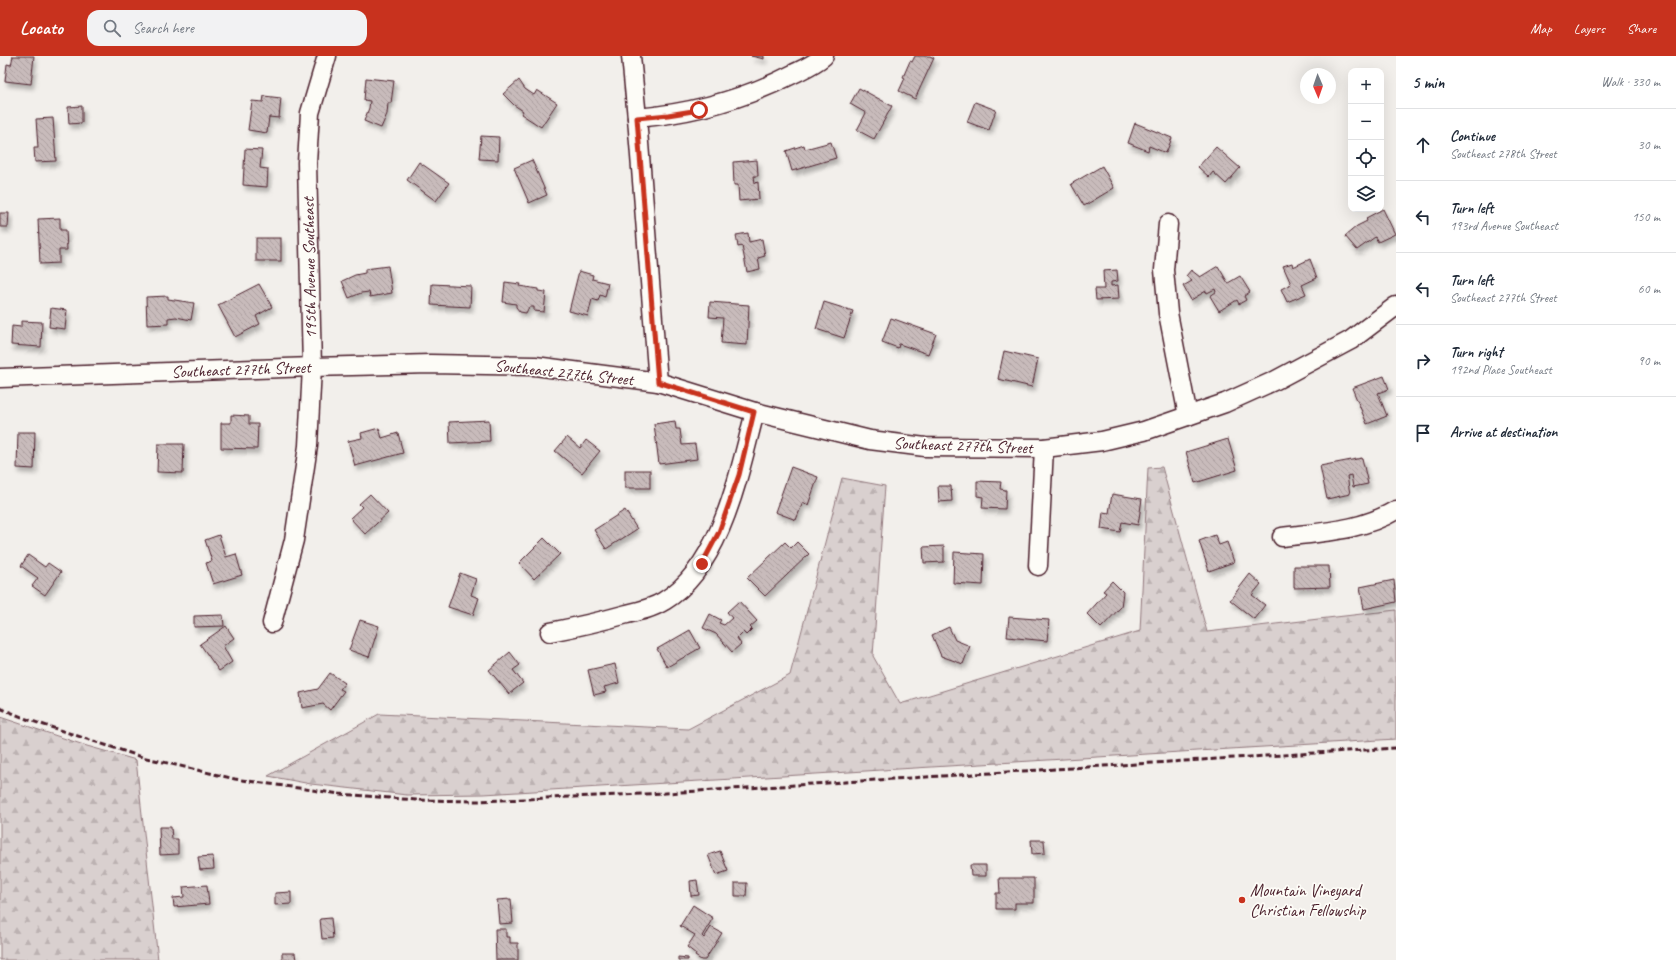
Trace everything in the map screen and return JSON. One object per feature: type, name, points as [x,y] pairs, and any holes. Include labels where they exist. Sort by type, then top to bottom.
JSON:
[{"type":"street","name":"195th Avenue Southeast","points":[[272,623],[294,540],[308,446],[312,367],[307,163],[310,113],[327,56]]},
{"type":"street","points":[[631,56],[658,382]]},
{"type":"street","points":[[637,118],[699,110],[733,101],[770,86],[824,56]]},
{"type":"street","points":[[1168,224],[1164,270],[1168,313],[1188,416]]},
{"type":"street","name":"Southeast 277th Street","points":[[0,378],[444,364],[535,366],[658,382],[754,412],[870,440],[925,447],[1044,448],[1102,441],[1144,431],[1225,403],[1276,380],[1351,340],[1396,306]]},
{"type":"street","points":[[550,632],[604,621],[647,608],[663,602],[678,591],[702,564],[719,532],[739,475],[754,412]]},
{"type":"street","points":[[1038,566],[1044,448]]},
{"type":"street","points":[[1282,538],[1352,528],[1381,519],[1396,510]]},
{"type":"green space","points":[[1162,467],[1207,632],[1396,610],[1396,739],[484,794],[407,795],[311,784],[268,776],[379,714],[688,729],[790,675],[842,478],[885,486],[873,656],[900,704],[1140,631],[1148,468]]},
{"type":"green space","points":[[0,717],[87,746],[136,760],[158,960],[0,960]]},
{"type":"building","points":[[13,56],[34,56],[31,84],[5,81],[7,64],[11,65]]},
{"type":"building","points":[[751,56],[764,56],[764,59]]},
{"type":"building","points":[[915,56],[930,56],[934,58],[915,99],[899,91],[910,61],[912,62]]},
{"type":"building","points":[[366,78],[394,81],[391,103],[388,103],[387,114],[381,128],[364,121],[370,101],[364,100]]},
{"type":"building","points":[[519,80],[525,89],[534,95],[537,90],[557,103],[541,127],[521,114],[523,111],[514,105],[503,94]]},
{"type":"building","points":[[859,88],[892,106],[874,139],[857,130],[866,113],[850,104]]},
{"type":"building","points":[[264,96],[281,98],[279,118],[269,117],[267,133],[248,130],[252,101],[263,102]]},
{"type":"building","points":[[975,102],[996,110],[989,130],[967,122]]},
{"type":"building","points":[[82,106],[82,123],[69,124],[68,107]]},
{"type":"building","points":[[53,118],[56,161],[35,162],[34,148],[38,148],[36,119]]},
{"type":"building","points":[[1135,123],[1172,138],[1166,153],[1149,146],[1148,151],[1128,143]]},
{"type":"building","points":[[481,136],[499,137],[498,160],[479,159]]},
{"type":"building","points":[[831,142],[836,158],[792,171],[786,151],[804,145],[805,149]]},
{"type":"building","points":[[1216,147],[1240,168],[1226,184],[1213,172],[1209,177],[1198,167]]},
{"type":"building","points":[[245,149],[262,150],[260,168],[268,169],[267,187],[243,185]]},
{"type":"building","points":[[532,160],[547,195],[529,203],[514,168]]},
{"type":"building","points":[[757,160],[758,176],[754,176],[755,183],[758,182],[759,199],[739,201],[738,185],[734,185],[733,162]]},
{"type":"building","points":[[419,162],[449,183],[436,201],[407,180]]},
{"type":"building","points":[[1102,166],[1114,188],[1084,206],[1071,184]]},
{"type":"building","points":[[1384,211],[1395,234],[1378,242],[1375,237],[1357,250],[1345,236],[1357,226],[1367,221],[1366,218],[1377,212]]},
{"type":"building","points":[[0,213],[9,213],[8,227],[0,227]]},
{"type":"building","points":[[60,218],[60,230],[66,230],[67,250],[59,250],[59,263],[40,264],[38,219]]},
{"type":"building","points":[[748,233],[749,242],[762,239],[765,256],[758,258],[760,269],[747,272],[742,246],[738,247],[736,235]]},
{"type":"building","points":[[256,238],[281,238],[281,261],[256,261]]},
{"type":"building","points":[[1310,259],[1317,278],[1302,285],[1306,294],[1287,302],[1281,289],[1291,284],[1283,266],[1292,263],[1293,267]]},
{"type":"building","points":[[388,266],[392,293],[370,297],[369,292],[361,293],[349,298],[342,281],[355,275],[365,273],[365,269]]},
{"type":"building","points":[[1218,266],[1228,283],[1240,276],[1250,292],[1244,296],[1246,300],[1239,304],[1237,300],[1219,311],[1210,296],[1216,292],[1215,289],[1207,293],[1206,291],[1191,300],[1183,286],[1192,281],[1186,276],[1191,270],[1200,277]]},
{"type":"building","points":[[1117,270],[1118,281],[1111,282],[1111,286],[1118,285],[1119,299],[1096,300],[1095,289],[1104,289],[1103,271]]},
{"type":"building","points":[[579,271],[593,275],[592,279],[608,283],[605,297],[600,295],[598,301],[592,299],[588,316],[569,311]]},
{"type":"building","points":[[505,282],[520,284],[519,286],[546,292],[544,312],[534,311],[534,307],[529,307],[526,313],[520,312],[516,307],[516,304],[503,302]]},
{"type":"building","points":[[259,284],[272,307],[256,316],[260,324],[235,337],[218,305]]},
{"type":"building","points":[[432,284],[471,286],[470,307],[431,305]]},
{"type":"building","points":[[168,296],[168,299],[194,303],[191,320],[176,317],[168,318],[168,324],[147,325],[146,297]]},
{"type":"building","points":[[710,302],[749,305],[747,345],[721,343],[723,318],[709,317]]},
{"type":"building","points":[[824,302],[853,311],[844,338],[816,329]]},
{"type":"building","points":[[51,308],[67,310],[65,329],[49,327]]},
{"type":"building","points":[[891,318],[936,334],[928,354],[899,344],[898,348],[882,342]]},
{"type":"building","points":[[21,321],[42,322],[41,347],[11,345],[12,326],[21,327]]},
{"type":"building","points":[[1004,351],[1038,359],[1032,387],[998,379]]},
{"type":"building","points":[[1384,376],[1389,389],[1378,393],[1387,416],[1367,424],[1352,388]]},
{"type":"building","points":[[231,415],[249,416],[249,424],[258,424],[257,449],[221,448],[221,423],[231,423]]},
{"type":"building","points":[[489,420],[490,441],[450,443],[449,422]]},
{"type":"building","points":[[675,421],[676,429],[680,429],[682,445],[695,444],[697,459],[659,464],[654,424]]},
{"type":"building","points":[[379,428],[382,438],[398,433],[403,453],[355,466],[348,441],[362,438],[361,433]]},
{"type":"building","points":[[18,432],[35,432],[34,469],[17,468]]},
{"type":"building","points":[[567,437],[580,448],[586,440],[600,451],[582,473],[555,451]]},
{"type":"building","points":[[1228,439],[1237,470],[1195,483],[1186,452]]},
{"type":"building","points":[[158,444],[184,444],[183,473],[157,472]]},
{"type":"building","points":[[1362,458],[1368,484],[1353,487],[1351,475],[1347,476],[1350,494],[1327,499],[1320,466]]},
{"type":"building","points":[[791,467],[818,477],[808,505],[803,502],[796,520],[775,512]]},
{"type":"building","points":[[625,470],[650,470],[650,488],[625,488]]},
{"type":"building","points":[[977,481],[1001,482],[1000,489],[1006,490],[1005,509],[982,508],[983,497],[977,496]]},
{"type":"building","points":[[938,486],[951,486],[952,501],[939,502]]},
{"type":"building","points":[[370,494],[388,513],[365,534],[350,518],[362,507],[359,504]]},
{"type":"building","points":[[1112,494],[1142,499],[1138,525],[1122,522],[1120,532],[1101,529],[1103,512],[1109,513]]},
{"type":"building","points":[[625,510],[637,529],[606,549],[594,530]]},
{"type":"building","points":[[219,535],[226,557],[236,554],[242,575],[213,584],[206,563],[212,561],[205,540]]},
{"type":"building","points":[[1215,535],[1219,545],[1227,542],[1234,562],[1209,571],[1199,541]]},
{"type":"building","points":[[544,538],[560,554],[534,579],[519,563]]},
{"type":"building","points":[[785,542],[791,548],[797,542],[809,554],[765,596],[747,578]]},
{"type":"building","points":[[944,546],[944,562],[924,563],[923,547]]},
{"type":"building","points":[[954,552],[984,554],[983,585],[953,583]]},
{"type":"building","points":[[28,555],[45,567],[48,563],[61,572],[45,595],[32,586],[38,578],[21,566]]},
{"type":"building","points":[[1294,566],[1329,566],[1330,587],[1294,588]]},
{"type":"building","points":[[460,573],[476,579],[471,595],[479,598],[473,615],[448,607]]},
{"type":"building","points":[[1250,574],[1261,584],[1252,595],[1265,605],[1254,619],[1230,600]]},
{"type":"building","points":[[1394,580],[1396,602],[1364,609],[1360,587]]},
{"type":"building","points":[[1112,581],[1123,592],[1121,607],[1101,628],[1087,614],[1106,593],[1103,591]]},
{"type":"building","points":[[739,601],[757,621],[750,627],[752,629],[746,635],[743,632],[737,638],[741,644],[732,652],[716,634],[703,628],[710,614],[721,620],[719,623],[724,625],[732,618],[727,612]]},
{"type":"building","points":[[223,615],[224,626],[194,627],[194,616]]},
{"type":"building","points":[[1009,617],[1049,620],[1047,641],[1007,637]]},
{"type":"building","points":[[360,620],[379,626],[369,657],[349,650]]},
{"type":"building","points":[[226,626],[234,638],[223,646],[232,662],[219,671],[200,644]]},
{"type":"building","points":[[949,627],[955,640],[970,646],[963,664],[941,656],[932,635]]},
{"type":"building","points":[[690,630],[700,648],[667,667],[657,649]]},
{"type":"building","points":[[510,652],[520,665],[513,670],[523,683],[509,694],[489,670]]},
{"type":"building","points":[[615,664],[619,683],[604,687],[606,692],[594,695],[588,670]]},
{"type":"building","points":[[330,673],[345,683],[340,689],[344,691],[330,710],[323,704],[302,708],[300,693],[318,689]]},
{"type":"building","points":[[159,827],[171,827],[172,839],[178,839],[178,854],[160,855]]},
{"type":"building","points":[[1031,840],[1044,840],[1045,853],[1032,854]]},
{"type":"building","points":[[720,851],[728,871],[716,875],[708,855]]},
{"type":"building","points":[[213,856],[214,869],[200,870],[198,857]]},
{"type":"building","points":[[970,865],[986,865],[986,876],[971,876]]},
{"type":"building","points":[[999,878],[1034,878],[1034,903],[1015,903],[1015,909],[996,909],[996,893],[1000,893]]},
{"type":"building","points":[[697,880],[699,895],[691,896],[690,881]]},
{"type":"building","points":[[735,883],[747,883],[746,896],[735,896]]},
{"type":"building","points":[[207,885],[209,904],[174,907],[173,898],[184,897],[183,887]]},
{"type":"building","points":[[291,892],[291,904],[275,905],[275,893]]},
{"type":"building","points":[[511,899],[513,923],[499,924],[497,900]]},
{"type":"building","points":[[693,905],[713,918],[702,936],[704,938],[711,927],[722,933],[705,960],[701,960],[695,956],[696,954],[687,947],[695,935],[680,926]]},
{"type":"building","points":[[331,918],[333,938],[322,939],[320,919]]},
{"type":"building","points":[[495,929],[506,929],[506,937],[510,937],[510,943],[518,943],[518,960],[496,960]]},
{"type":"building","points":[[282,953],[295,953],[296,960],[282,960]]},
{"type":"building","points":[[678,957],[688,958],[688,960],[678,960]]},
{"type":"railway","points":[[0,708],[29,720],[142,757],[235,779],[340,794],[416,800],[478,801],[666,793],[1396,748]]},
{"type":"place","name":"Mountain Vineyard Christian Fellowship","points":[[1242,900]]},
{"type":"route","points":[[699,110],[637,118],[658,382],[754,412],[739,475],[719,532],[702,564]]}]
